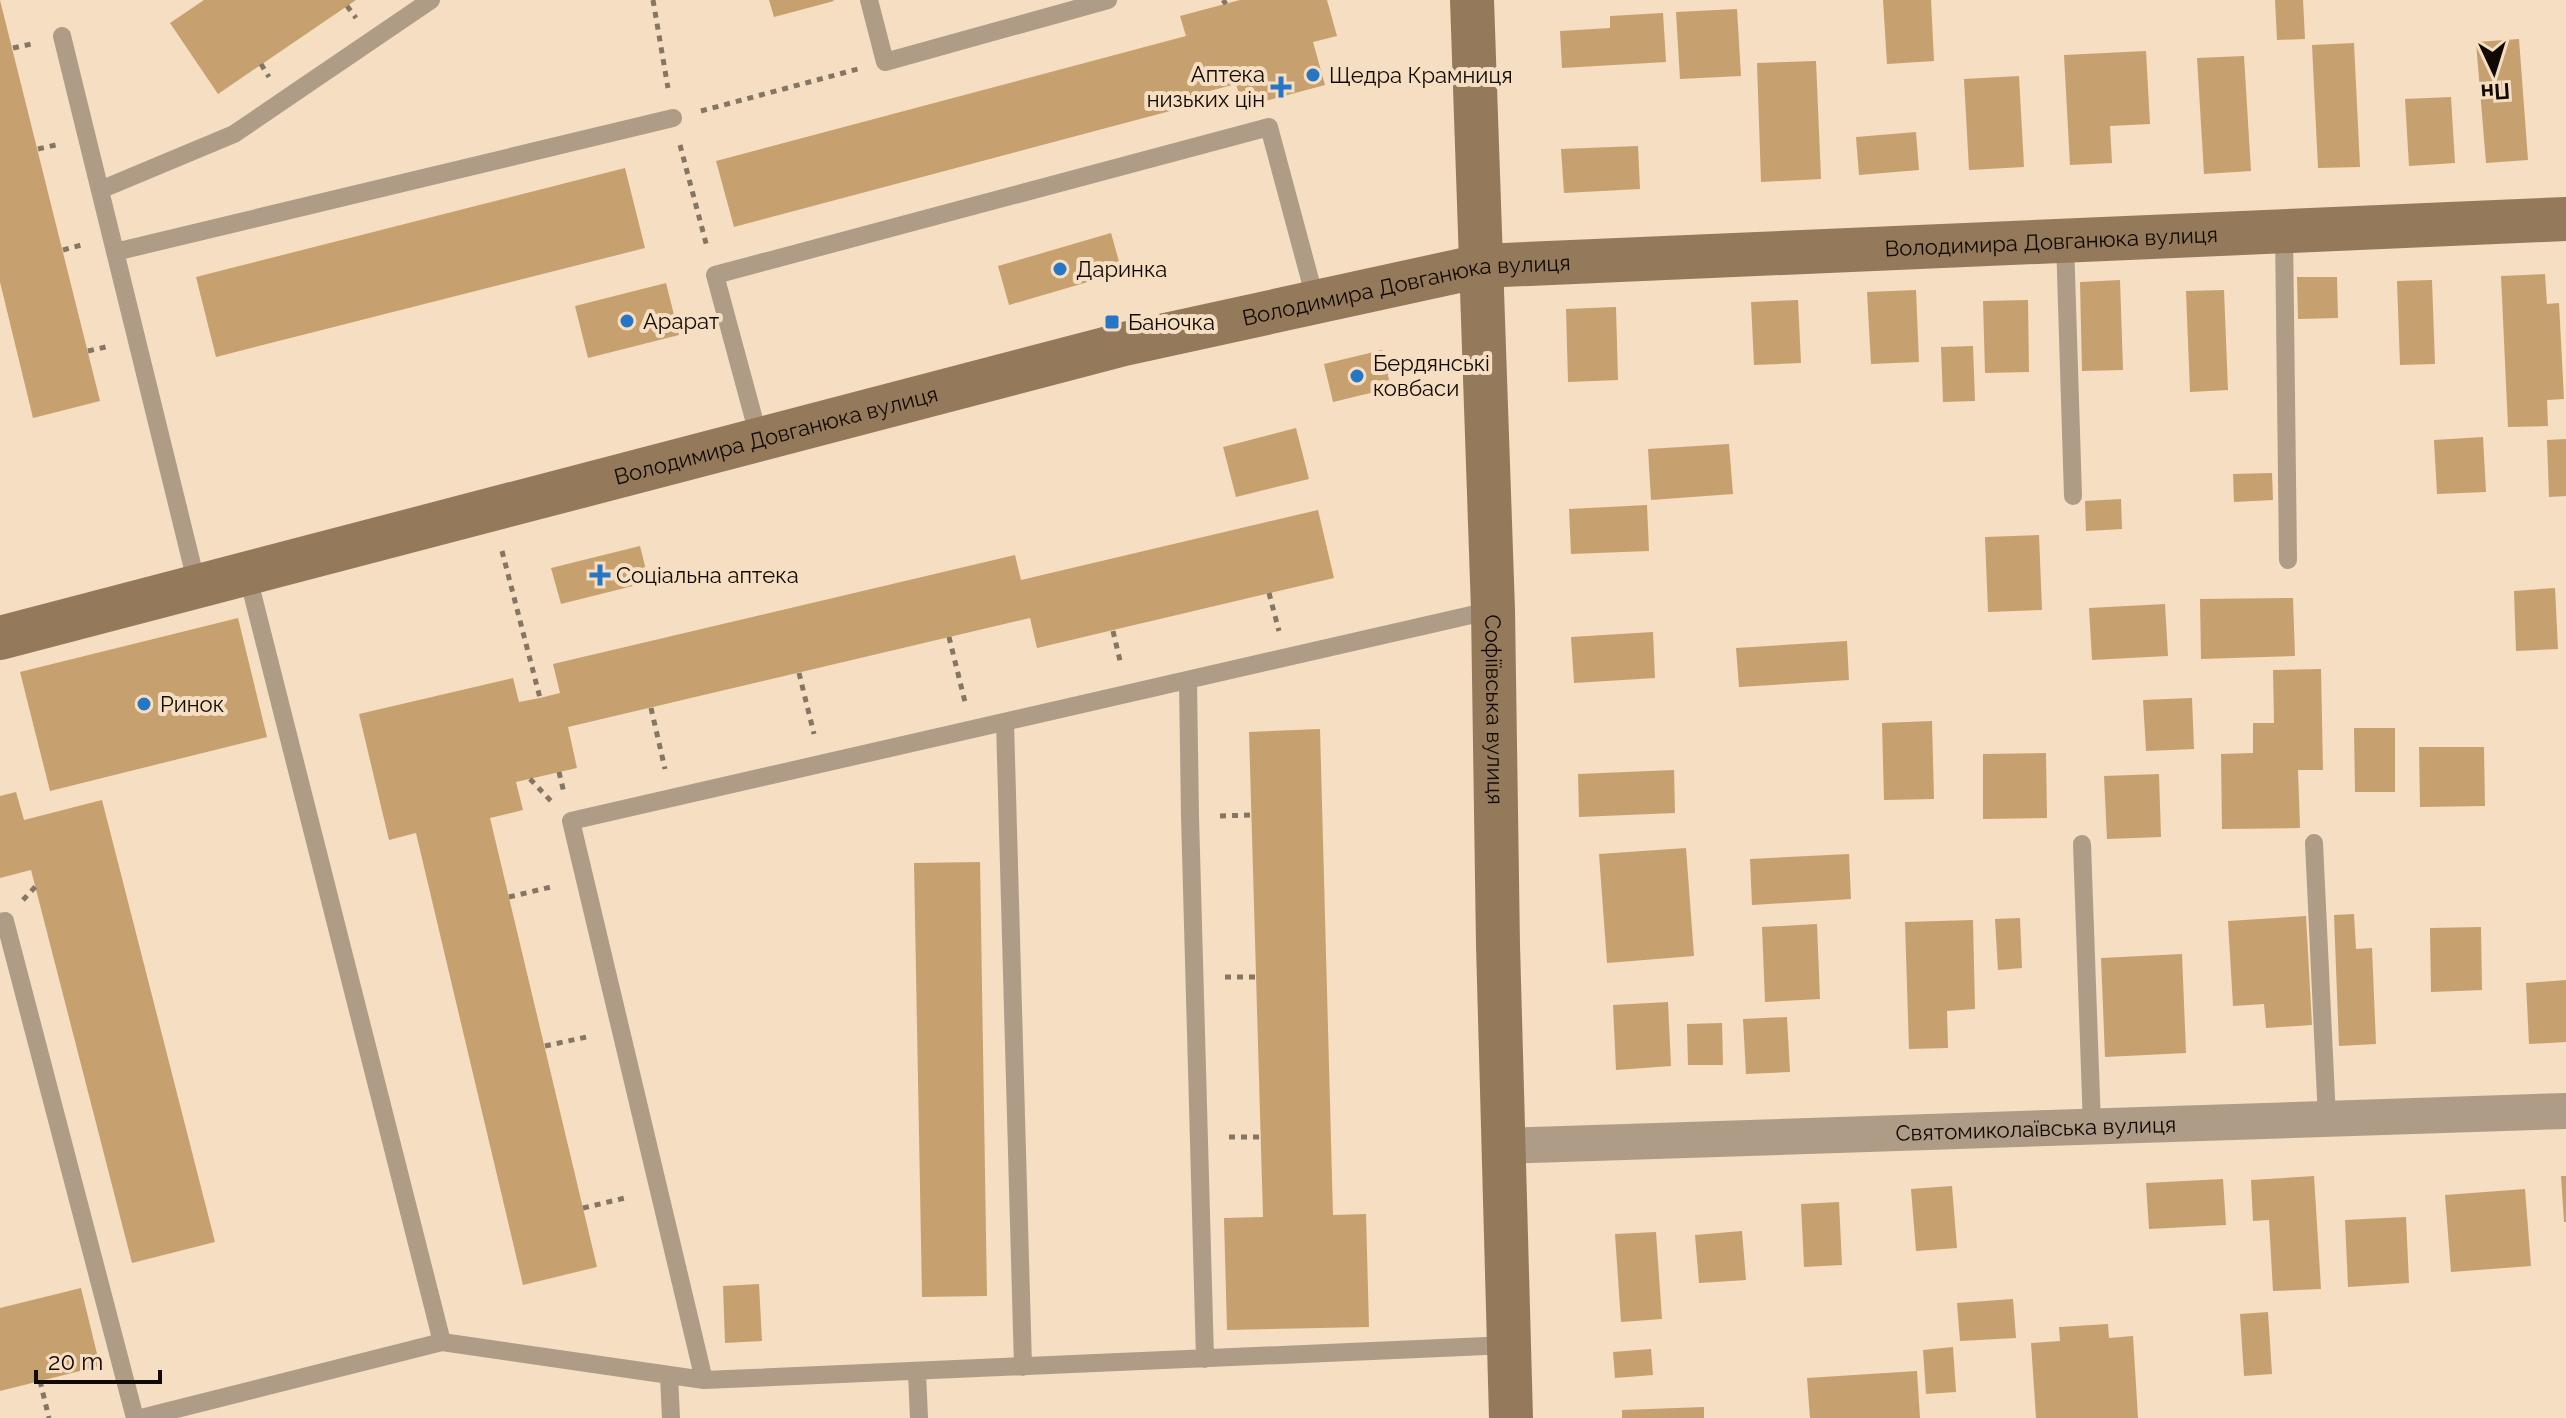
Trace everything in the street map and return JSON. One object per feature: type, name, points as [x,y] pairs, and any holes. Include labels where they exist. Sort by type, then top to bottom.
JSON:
[{"type":"main road","name":"Софіївська вулиця","points":[[1472,0],[1493,610],[1511,1418]]},
{"type":"main road","name":"Володимира Довганюка вулиця","points":[[0,638],[1124,344],[1481,266],[2566,219]]},
{"type":"street","name":"Святомиколаївська вулиця","points":[[1504,1146],[2566,1111]]},
{"type":"lane","points":[[100,190],[234,134],[431,0]]},
{"type":"lane","points":[[869,0],[885,62],[1108,0]]},
{"type":"lane","points":[[62,36],[197,585]]},
{"type":"lane","points":[[115,252],[673,118]]},
{"type":"lane","points":[[759,438],[715,275],[1269,127],[1316,302]]},
{"type":"lane","points":[[2284,231],[2288,560]]},
{"type":"lane","points":[[2065,241],[2073,496]]},
{"type":"lane","points":[[247,573],[442,1342]]},
{"type":"lane","points":[[704,1380],[571,821],[1493,610]]},
{"type":"lane","points":[[1188,680],[1205,1359]]},
{"type":"lane","points":[[1005,722],[1023,1367]]},
{"type":"lane","points":[[2314,843],[2327,1119]]},
{"type":"lane","points":[[2082,844],[2092,1126]]},
{"type":"lane","points":[[0,922],[5,921],[138,1418],[442,1342],[704,1380],[1509,1345]]},
{"type":"lane","points":[[917,1372],[919,1418]]},
{"type":"lane","points":[[669,1376],[671,1418]]},
{"type":"path","points":[[673,118],[885,62]]},
{"type":"path","points":[[491,509],[540,698]]},
{"type":"path","points":[[949,637],[971,730]]},
{"type":"path","points":[[799,673],[821,764]]},
{"type":"path","points":[[651,708],[672,798]]},
{"type":"path","points":[[509,897],[585,879]]},
{"type":"path","points":[[545,1046],[621,1029]]},
{"type":"path","points":[[583,1208],[659,1190]]},
{"type":"path","points":[[40,1381],[49,1418]]},
{"type":"building","points":[[0,0],[100,401],[33,418],[0,282]]},
{"type":"building","points":[[204,0],[356,0],[218,94],[170,23]]},
{"type":"building","points":[[769,0],[833,0],[834,1],[774,17]]},
{"type":"building","points":[[1240,0],[1327,0],[1337,36],[1313,42],[1325,85],[1243,107],[1236,84],[1202,93],[1204,102],[734,227],[716,161],[1186,36],[1180,16]]},
{"type":"building","points":[[1883,0],[1931,0],[1934,61],[1887,64]]},
{"type":"building","points":[[2275,0],[2303,0],[2305,39],[2277,40]]},
{"type":"building","points":[[1737,9],[1741,76],[1680,79],[1676,12]]},
{"type":"building","points":[[1663,13],[1666,62],[1562,68],[1560,31],[1610,28],[1610,16]]},
{"type":"building","points":[[2519,39],[2528,160],[2486,163],[2476,42]]},
{"type":"building","points":[[2354,43],[2360,167],[2318,168],[2312,45]]},
{"type":"building","points":[[2146,51],[2150,124],[2110,126],[2112,163],[2070,165],[2064,55]]},
{"type":"building","points":[[2244,56],[2251,171],[2204,174],[2197,58]]},
{"type":"building","points":[[1816,61],[1821,179],[1761,182],[1757,63]]},
{"type":"building","points":[[2019,76],[2024,167],[1969,170],[1964,79]]},
{"type":"building","points":[[2451,97],[2455,163],[2409,166],[2405,99]]},
{"type":"building","points":[[1916,132],[1919,170],[1859,175],[1856,137]]},
{"type":"building","points":[[1638,146],[1640,189],[1564,193],[1561,149]]},
{"type":"building","points":[[625,168],[645,248],[216,357],[196,277]]},
{"type":"building","name":"Даринка","points":[[1111,233],[1122,272],[1009,305],[998,266]]},
{"type":"building","points":[[2545,274],[2547,304],[2559,303],[2564,399],[2547,400],[2548,426],[2508,427],[2501,276]]},
{"type":"building","points":[[2297,277],[2337,277],[2338,318],[2298,319]]},
{"type":"building","points":[[2120,280],[2123,370],[2082,371],[2080,282]]},
{"type":"building","points":[[2432,280],[2435,364],[2400,365],[2397,281]]},
{"type":"building","name":"Арарат","points":[[666,283],[679,335],[588,358],[575,306]]},
{"type":"building","points":[[1916,290],[1919,362],[1871,364],[1867,292]]},
{"type":"building","points":[[2224,290],[2228,390],[2190,392],[2186,291]]},
{"type":"building","points":[[1798,300],[1801,363],[1754,365],[1751,302]]},
{"type":"building","points":[[2028,300],[2029,372],[1985,373],[1983,301]]},
{"type":"building","points":[[1616,307],[1618,380],[1568,382],[1566,309]]},
{"type":"building","points":[[1973,346],[1975,401],[1943,402],[1941,347]]},
{"type":"building","name":"Бердянські ковбаси","points":[[1382,350],[1391,388],[1333,402],[1324,364]]},
{"type":"building","points":[[1296,428],[1309,479],[1236,497],[1223,447]]},
{"type":"building","points":[[2483,437],[2486,492],[2437,494],[2434,440]]},
{"type":"building","points":[[2566,439],[2566,496],[2549,497],[2547,440]]},
{"type":"building","points":[[1729,444],[1733,494],[1651,500],[1648,449]]},
{"type":"building","points":[[2272,473],[2273,500],[2234,502],[2233,474]]},
{"type":"building","points":[[2121,499],[2122,529],[2086,531],[2085,501]]},
{"type":"building","points":[[1647,505],[1649,551],[1571,554],[1569,509]]},
{"type":"building","points":[[1318,510],[1334,578],[1037,648],[1030,618],[568,727],[577,768],[516,782],[523,810],[490,818],[597,1267],[523,1285],[416,833],[389,840],[359,714],[513,678],[519,702],[540,698],[560,693],[553,664],[1015,555],[1021,580]]},
{"type":"building","points":[[2039,535],[2042,610],[1988,612],[1985,537]]},
{"type":"building","name":"Соціальна аптека","points":[[640,546],[649,582],[561,604],[551,568]]},
{"type":"building","points":[[2555,588],[2558,649],[2516,651],[2514,591]]},
{"type":"building","points":[[2293,598],[2295,656],[2201,659],[2200,599]]},
{"type":"building","points":[[2165,604],[2168,656],[2092,660],[2089,608]]},
{"type":"building","name":"Ринок","points":[[238,618],[267,737],[50,791],[20,672]]},
{"type":"building","points":[[1653,632],[1655,678],[1574,683],[1571,637]]},
{"type":"building","points":[[1847,641],[1849,680],[1739,687],[1736,648]]},
{"type":"building","points":[[2321,669],[2323,770],[2298,770],[2300,828],[2222,829],[2221,754],[2253,753],[2253,723],[2274,723],[2273,670]]},
{"type":"building","points":[[2192,698],[2194,749],[2146,751],[2143,700]]},
{"type":"building","points":[[1932,721],[1934,799],[1884,800],[1882,723]]},
{"type":"building","points":[[2354,728],[2395,728],[2395,792],[2355,792]]},
{"type":"building","points":[[1320,729],[1333,1215],[1366,1214],[1369,1327],[1227,1330],[1224,1218],[1263,1217],[1249,732]]},
{"type":"building","points":[[2419,747],[2484,747],[2485,806],[2420,807]]},
{"type":"building","points":[[2046,753],[2047,818],[1983,819],[1983,754]]},
{"type":"building","points":[[1674,770],[1675,813],[1579,817],[1578,774]]},
{"type":"building","points":[[2159,774],[2161,837],[2107,839],[2104,776]]},
{"type":"building","points":[[16,792],[24,820],[102,800],[215,1242],[132,1263],[31,870],[0,878],[0,796]]},
{"type":"building","points":[[1686,848],[1694,956],[1607,963],[1599,854]]},
{"type":"building","points":[[1849,854],[1851,899],[1752,905],[1750,859]]},
{"type":"building","points":[[980,862],[987,1296],[922,1297],[914,863]]},
{"type":"building","points":[[2354,914],[2356,949],[2372,948],[2376,1044],[2339,1046],[2334,915]]},
{"type":"building","points":[[2306,916],[2312,1025],[2266,1028],[2264,1004],[2233,1006],[2228,921]]},
{"type":"building","points":[[2020,918],[2022,968],[1998,970],[1995,919]]},
{"type":"building","points":[[1973,920],[1975,1009],[1947,1011],[1948,1048],[1909,1049],[1905,922]]},
{"type":"building","points":[[1817,924],[1820,999],[1765,1002],[1762,927]]},
{"type":"building","points":[[2481,927],[2482,990],[2431,992],[2430,928]]},
{"type":"building","points":[[2182,954],[2186,1053],[2105,1057],[2101,958]]},
{"type":"building","points":[[2566,980],[2566,1042],[2529,1044],[2526,983]]},
{"type":"building","points":[[1668,1002],[1671,1066],[1616,1070],[1613,1005]]},
{"type":"building","points":[[1787,1017],[1790,1072],[1746,1074],[1743,1019]]},
{"type":"building","points":[[1722,1023],[1723,1065],[1688,1065],[1687,1024]]},
{"type":"building","points":[[2314,1176],[2321,1289],[2273,1291],[2269,1220],[2253,1221],[2251,1180]]},
{"type":"building","points":[[2561,1176],[2566,1176],[2566,1222],[2564,1222]]},
{"type":"building","points":[[2223,1179],[2226,1225],[2149,1229],[2146,1183]]},
{"type":"building","points":[[1952,1186],[1957,1248],[1916,1251],[1911,1189]]},
{"type":"building","points":[[2525,1189],[2531,1266],[2451,1272],[2445,1195]]},
{"type":"building","points":[[1839,1202],[1842,1265],[1804,1267],[1801,1204]]},
{"type":"building","points":[[2406,1217],[2409,1283],[2348,1287],[2345,1220]]},
{"type":"building","points":[[1742,1231],[1746,1280],[1699,1283],[1695,1235]]},
{"type":"building","points":[[1656,1232],[1662,1319],[1621,1322],[1615,1234]]},
{"type":"building","points":[[759,1284],[762,1341],[725,1343],[723,1286]]},
{"type":"building","points":[[81,1288],[100,1366],[0,1391],[0,1308]]},
{"type":"building","points":[[2013,1299],[2016,1338],[1960,1341],[1957,1303]]},
{"type":"building","points":[[2268,1312],[2272,1374],[2244,1376],[2240,1314]]},
{"type":"building","points":[[2108,1324],[2109,1338],[2133,1336],[2138,1418],[2036,1418],[2031,1343],[2060,1341],[2059,1327]]},
{"type":"building","points":[[1953,1347],[1956,1392],[1926,1394],[1923,1350]]},
{"type":"building","points":[[1651,1349],[1653,1375],[1615,1378],[1613,1352]]},
{"type":"building","points":[[1917,1371],[1920,1418],[1810,1418],[1807,1378]]},
{"type":"building","points":[[1704,1407],[1704,1418],[1622,1418],[1622,1410]]},
{"type":"place","name":"Щедра Крамниця","points":[[1313,75]]},
{"type":"place","name":"Аптека низьких цін","points":[[1281,87]]},
{"type":"place","name":"Даринка","points":[[1060,269]]},
{"type":"place","name":"Арарат","points":[[627,321]]},
{"type":"place","name":"Баночка","points":[[1112,322]]},
{"type":"place","name":"Бердянські ковбаси","points":[[1357,376]]},
{"type":"place","name":"Соціальна аптека","points":[[600,575]]},
{"type":"place","name":"Ринок","points":[[144,704]]}]
